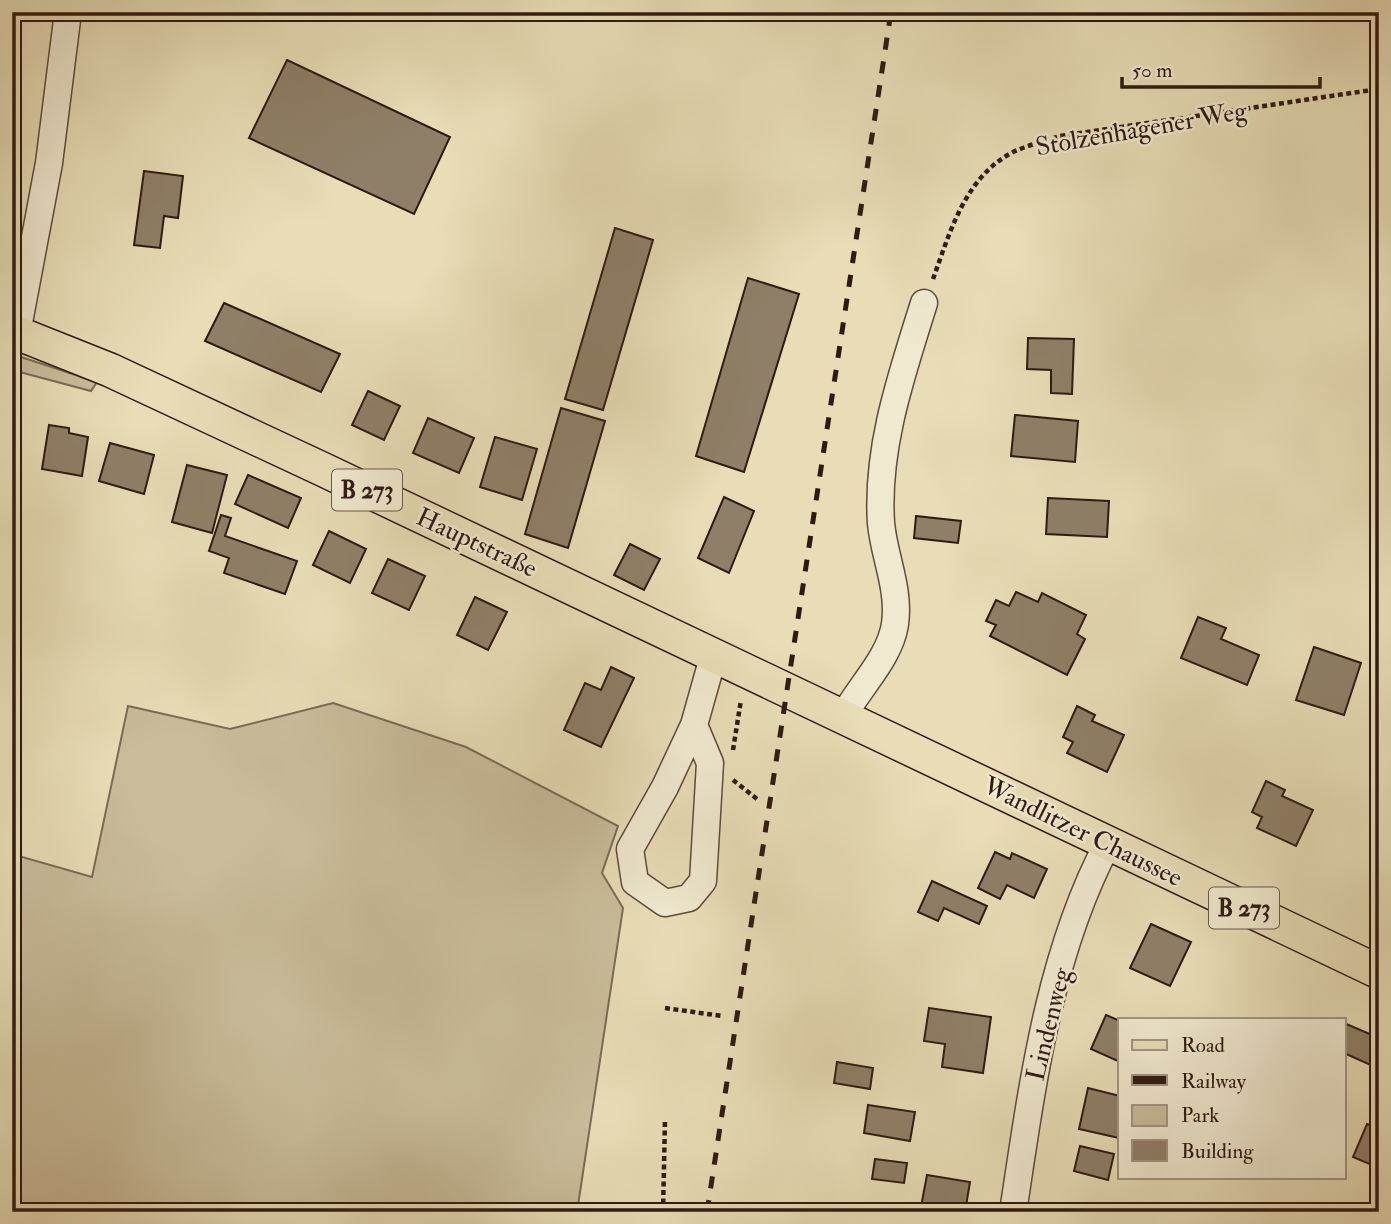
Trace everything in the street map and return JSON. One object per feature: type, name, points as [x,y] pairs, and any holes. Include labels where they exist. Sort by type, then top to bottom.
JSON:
[{"type":"main road","name":"Hauptstraße","points":[[15,332],[110,370],[787,689]]},
{"type":"main road","name":"Wandlitzer Chaussee","points":[[787,689],[1379,972]]},
{"type":"street","points":[[15,332],[49,163],[68,12]]},
{"type":"street","points":[[843,717],[883,656],[895,625],[896,593],[881,524],[882,466],[901,380],[924,303]]},
{"type":"street","points":[[694,725],[710,763],[703,881],[690,898],[666,903],[635,882],[629,849],[665,787],[694,725],[714,654]]},
{"type":"street","name":"Lindenweg","points":[[1013,1212],[1034,1075],[1053,990],[1084,898],[1108,844]]},
{"type":"path","name":"Stolzenhagener Weg","points":[[924,303],[965,199],[994,164],[1015,152],[1060,136],[1379,89]]},
{"type":"path","points":[[733,752],[743,691]]},
{"type":"path","points":[[728,776],[757,799]]},
{"type":"path","points":[[665,1008],[722,1016]]},
{"type":"path","points":[[663,1212],[665,1120]]},
{"type":"green space","points":[[12,354],[97,382],[91,391],[12,370]]},
{"type":"green space","points":[[333,703],[466,747],[618,826],[602,873],[623,908],[577,1212],[12,1212],[12,854],[92,877],[128,706],[230,729]]},
{"type":"building","points":[[287,60],[450,137],[414,214],[249,138]]},
{"type":"building","points":[[144,171],[183,176],[178,218],[164,216],[160,248],[134,245]]},
{"type":"building","points":[[615,228],[653,240],[603,410],[565,399]]},
{"type":"building","points":[[748,278],[799,294],[744,472],[696,456]]},
{"type":"building","points":[[224,303],[340,354],[321,392],[205,341]]},
{"type":"building","points":[[1028,338],[1074,339],[1072,394],[1051,393],[1051,370],[1027,369]]},
{"type":"building","points":[[368,391],[400,406],[384,440],[352,425]]},
{"type":"building","points":[[561,408],[605,421],[568,548],[525,534]]},
{"type":"building","points":[[1015,415],[1078,421],[1075,462],[1011,456]]},
{"type":"building","points":[[12,416],[18,416],[13,455],[12,455]]},
{"type":"building","points":[[428,418],[474,438],[459,473],[413,453]]},
{"type":"building","points":[[49,425],[69,428],[69,433],[88,437],[82,476],[42,469]]},
{"type":"building","points":[[495,437],[537,449],[522,500],[480,487]]},
{"type":"building","points":[[110,443],[154,455],[144,494],[99,481]]},
{"type":"building","points":[[187,465],[227,475],[212,533],[172,522]]},
{"type":"building","points":[[248,475],[301,498],[288,528],[235,504]]},
{"type":"building","points":[[724,497],[754,511],[729,573],[698,558]]},
{"type":"building","points":[[1048,498],[1109,501],[1107,537],[1046,534]]},
{"type":"building","points":[[221,515],[231,518],[225,536],[297,561],[285,594],[224,573],[229,558],[209,551]]},
{"type":"building","points":[[916,516],[961,521],[958,543],[914,538]]},
{"type":"building","points":[[329,531],[366,549],[350,583],[313,565]]},
{"type":"building","points":[[630,544],[660,559],[644,590],[614,575]]},
{"type":"building","points":[[388,559],[425,576],[409,610],[372,593]]},
{"type":"building","points":[[1016,592],[1038,602],[1042,593],[1086,615],[1077,634],[1085,639],[1067,675],[990,636],[996,625],[986,621],[996,600],[1009,606]]},
{"type":"building","points":[[475,597],[507,612],[488,650],[457,635]]},
{"type":"building","points":[[1198,617],[1226,628],[1221,639],[1259,655],[1247,685],[1181,658]]},
{"type":"building","points":[[1314,647],[1361,663],[1344,715],[1296,700]]},
{"type":"building","points":[[611,667],[634,678],[601,747],[564,730],[585,683],[601,690]]},
{"type":"building","points":[[1077,706],[1095,715],[1092,721],[1124,735],[1107,772],[1067,753],[1073,742],[1063,737]]},
{"type":"building","points":[[1266,781],[1285,790],[1282,796],[1313,810],[1296,846],[1257,828],[1262,817],[1252,812]]},
{"type":"building","points":[[995,852],[1010,859],[1012,853],[1047,869],[1034,898],[1007,885],[1000,899],[978,888]]},
{"type":"building","points":[[932,881],[987,906],[979,924],[944,908],[938,921],[918,912]]},
{"type":"building","points":[[1151,924],[1191,942],[1170,986],[1130,968]]},
{"type":"building","points":[[929,1008],[991,1017],[983,1073],[942,1067],[945,1044],[924,1041]]},
{"type":"building","points":[[1106,1015],[1118,1020],[1118,1061],[1091,1049]]},
{"type":"building","points":[[1346,1024],[1379,1038],[1379,1058],[1375,1067],[1346,1054]]},
{"type":"building","points":[[837,1062],[873,1068],[870,1089],[834,1083]]},
{"type":"building","points":[[1088,1088],[1118,1096],[1118,1138],[1079,1129]]},
{"type":"building","points":[[868,1105],[915,1112],[910,1141],[864,1133]]},
{"type":"building","points":[[1367,1124],[1377,1128],[1379,1124],[1379,1168],[1353,1157]]},
{"type":"building","points":[[1080,1146],[1114,1154],[1108,1180],[1074,1171]]},
{"type":"building","points":[[875,1159],[907,1163],[904,1183],[872,1179]]},
{"type":"building","points":[[927,1175],[970,1182],[965,1212],[920,1212]]},
{"type":"railway","points":[[707,1212],[891,12]]}]
